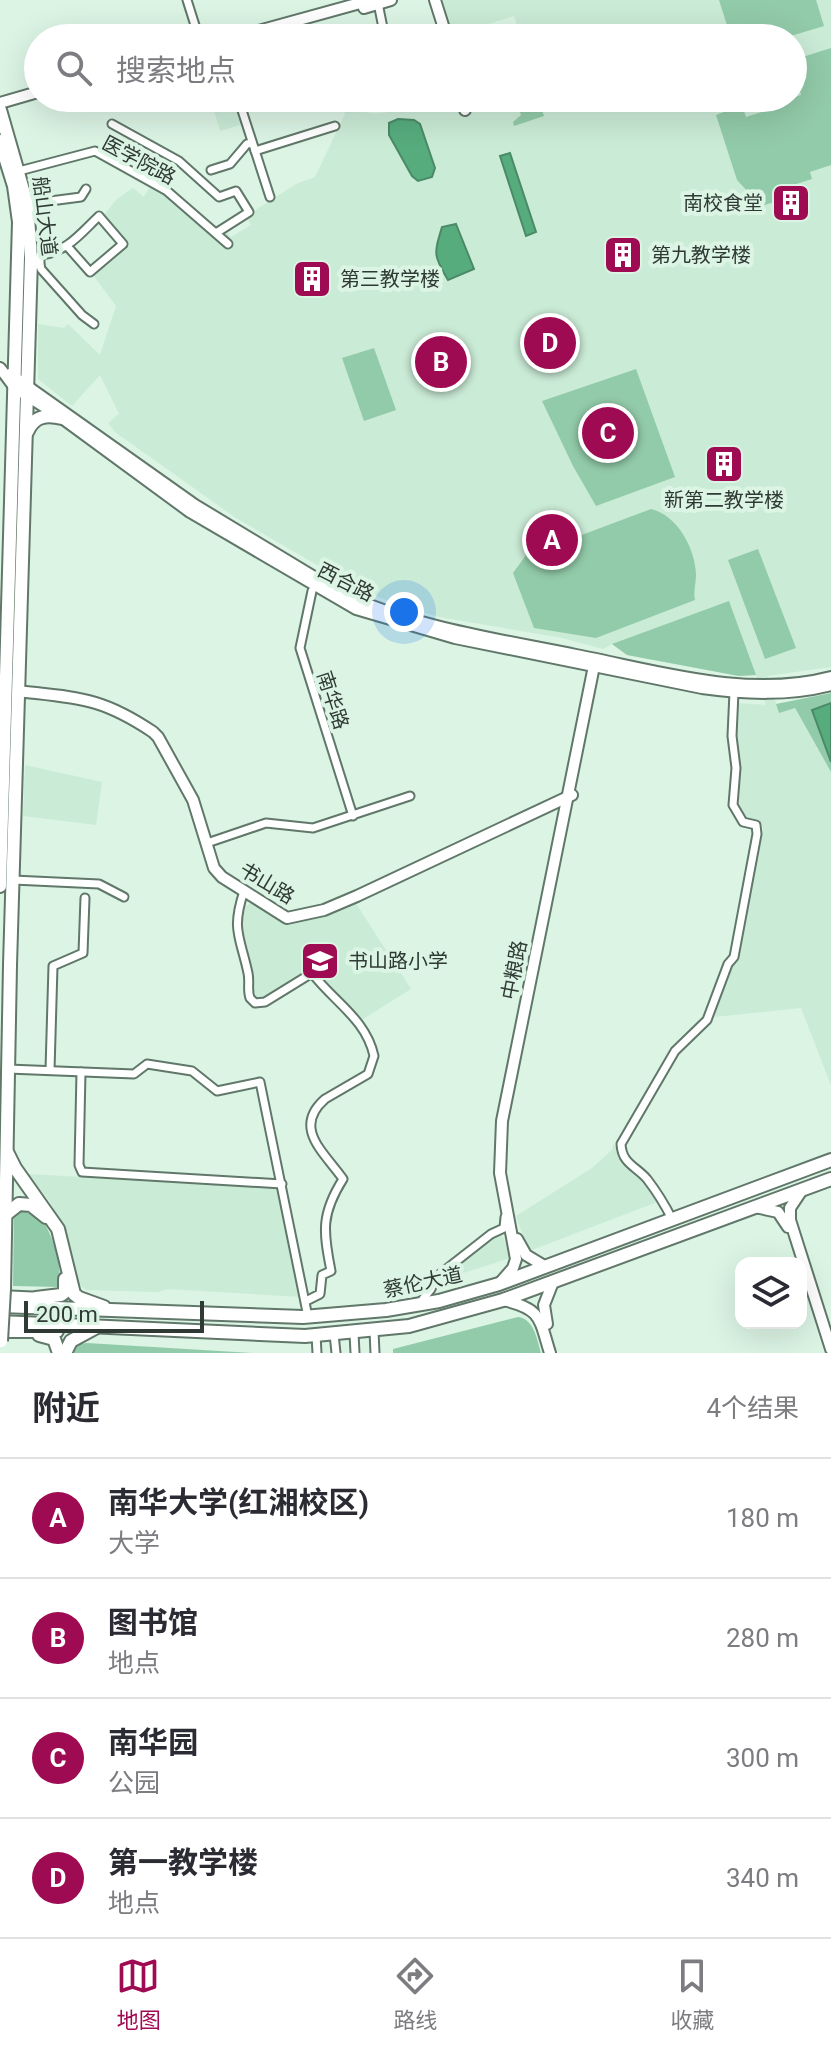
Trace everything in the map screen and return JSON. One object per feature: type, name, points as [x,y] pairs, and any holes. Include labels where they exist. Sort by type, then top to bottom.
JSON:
[{"type":"highway","name":"船山大道","points":[[0,107],[19,222],[21,387],[26,435],[1,1342]]},
{"type":"highway","name":"船山大道","points":[[0,141],[9,169],[27,204],[36,265],[28,355],[21,387],[5,532],[0,886]]},
{"type":"highway","points":[[26,435],[31,423],[40,417],[61,413]]},
{"type":"highway","points":[[7,1150],[15,1168],[58,1229],[74,1294],[104,1307]]},
{"type":"highway","name":"蔡伦大道","points":[[0,1306],[308,1317],[353,1315],[418,1305],[499,1284],[831,1160]]},
{"type":"highway","name":"蔡伦大道","points":[[0,1322],[316,1335],[409,1326],[503,1300],[828,1181]]},
{"type":"highway","points":[[5,1215],[19,1204],[31,1205],[46,1217],[59,1243],[65,1292],[36,1298]]},
{"type":"highway","points":[[2,1293],[137,1312]]},
{"type":"highway","name":"蔡伦大道","points":[[1,1342],[29,1333],[116,1327]]},
{"type":"highway","points":[[65,1353],[71,1341],[95,1328]]},
{"type":"highway","points":[[29,1333],[54,1339],[59,1353]]},
{"type":"street","points":[[187,0],[195,24]]},
{"type":"street","points":[[288,24],[391,0]]},
{"type":"street","points":[[433,0],[441,24]]},
{"type":"street","points":[[315,24],[375,2]]},
{"type":"street","points":[[375,2],[381,24]]},
{"type":"street","points":[[0,107],[24,99]]},
{"type":"street","points":[[243,112],[270,197]]},
{"type":"street","points":[[112,124],[179,161],[219,197],[236,191],[249,212],[216,233]]},
{"type":"street","points":[[211,170],[230,164],[247,144],[254,147],[335,126]]},
{"type":"street","name":"医学院路","points":[[9,169],[95,151],[167,191],[228,244]]},
{"type":"street","points":[[27,204],[81,197],[86,189]]},
{"type":"street","points":[[67,246],[90,272],[123,244],[99,216],[67,246],[52,254],[40,255],[36,265],[94,324]]},
{"type":"street","points":[[28,355],[35,386],[61,413]]},
{"type":"street","name":"西合路","points":[[0,366],[21,387],[61,413],[190,512],[346,605],[374,616],[455,638],[705,680],[756,686],[831,677]]},
{"type":"street","name":"南华路","points":[[312,591],[300,648],[353,816]]},
{"type":"street","name":"西合路","points":[[596,663],[734,692],[776,694],[831,685]]},
{"type":"street","name":"中粮路","points":[[546,1267],[526,1255],[517,1239],[503,1172],[503,1147],[596,663]]},
{"type":"street","name":"书山路","points":[[18,691],[88,699],[131,717],[153,732],[186,785],[218,873],[287,918],[324,910],[569,796]]},
{"type":"street","points":[[672,1219],[644,1175],[628,1165],[621,1144],[675,1051],[707,1020],[728,964],[734,957],[757,834],[756,825],[743,822],[733,805],[736,768],[732,736],[734,692]]},
{"type":"street","points":[[207,843],[266,823],[313,828],[410,796]]},
{"type":"street","name":"中粮路","points":[[499,1284],[513,1268],[516,1259],[500,1173],[502,1121],[569,796]]},
{"type":"street","points":[[537,812],[553,814],[562,824]]},
{"type":"street","points":[[13,880],[99,884],[124,897]]},
{"type":"street","points":[[244,891],[236,913],[236,933],[248,973],[250,998],[255,1003],[265,1002],[312,973],[364,1028],[374,1056],[368,1074],[325,1099],[309,1123],[311,1133],[343,1179],[329,1200],[326,1212],[325,1240],[331,1271],[322,1275],[320,1294],[306,1301]]},
{"type":"street","points":[[50,1070],[53,966],[83,953],[85,898]]},
{"type":"street","points":[[8,1069],[134,1074],[147,1064],[192,1071],[217,1091],[260,1082],[308,1317]]},
{"type":"street","points":[[81,1072],[79,1165],[82,1172],[282,1184]]},
{"type":"street","points":[[802,1190],[790,1208],[790,1220],[829,1345]]},
{"type":"street","points":[[755,1207],[778,1212],[786,1221],[799,1257]]},
{"type":"street","points":[[418,1305],[431,1289],[435,1278],[491,1234],[504,1228],[506,1211]]},
{"type":"street","points":[[807,1281],[829,1345]]},
{"type":"street","points":[[553,1282],[544,1305],[544,1317],[553,1353]]},
{"type":"street","points":[[503,1300],[532,1310],[539,1318],[553,1353]]},
{"type":"street","points":[[374,1331],[375,1353]]},
{"type":"street","points":[[354,1333],[355,1353]]},
{"type":"street","points":[[334,1334],[336,1353]]},
{"type":"street","points":[[316,1335],[317,1353]]},
{"type":"shaded area","points":[[443,0],[831,0],[831,667],[767,676],[779,712],[794,707],[831,772],[831,1085],[801,1008],[714,1017],[729,970],[741,949],[763,828],[761,823],[744,820],[736,806],[733,735],[736,703],[766,705],[756,675],[739,676],[627,655],[612,644],[603,649],[562,638],[439,617],[380,598],[236,518],[115,432],[108,423],[119,414],[100,375],[72,406],[38,379],[38,324],[64,328],[68,324],[100,355],[116,306],[93,275],[128,244],[104,215],[117,199],[133,188],[144,197],[151,185],[166,193],[215,236],[225,230],[231,237],[251,225],[246,216],[296,184],[315,177],[344,112],[807,112],[807,24],[517,24],[514,16],[488,24],[450,24]]},
{"type":"shaded area","points":[[719,0],[816,0],[824,26],[807,31],[807,24],[727,24]]},
{"type":"shaded area","points":[[831,48],[831,165],[810,172],[812,179],[790,186],[790,189],[776,194],[778,201],[761,206],[737,180],[716,115],[744,112],[746,117],[761,112],[807,112],[807,56]]},
{"type":"shaded area","points":[[214,112],[239,112],[243,124],[220,131]]},
{"type":"shaded area","points":[[520,112],[543,112],[544,116],[514,126],[513,122],[521,115]]},
{"type":"shaded area","points":[[398,119],[414,120],[420,124],[435,168],[432,177],[418,181],[412,176],[389,135],[389,123]]},
{"type":"shaded area","points":[[510,153],[536,232],[526,236],[500,156]]},
{"type":"shaded area","points":[[456,224],[474,269],[448,280],[437,259],[436,249],[442,227]]},
{"type":"shaded area","points":[[374,348],[396,410],[364,421],[342,358]]},
{"type":"shaded area","points":[[636,369],[675,477],[596,506],[542,401]]},
{"type":"shaded area","points":[[651,509],[669,518],[688,544],[695,564],[695,600],[596,638],[534,628],[513,573],[529,551],[531,554]]},
{"type":"shaded area","points":[[758,549],[796,648],[765,659],[728,560]]},
{"type":"shaded area","points":[[729,601],[756,675],[739,676],[627,655],[612,644]]},
{"type":"shaded area","points":[[831,693],[831,772],[795,708],[779,713],[776,704]]},
{"type":"shaded area","points":[[831,703],[831,762],[812,710]]},
{"type":"shaded area","points":[[25,765],[102,782],[96,825],[23,816]]},
{"type":"shaded area","name":"书山路小学","points":[[254,901],[286,924],[319,916],[355,902],[411,989],[363,1019],[329,990],[313,969],[305,971],[262,1000],[255,998],[239,934],[240,910]]},
{"type":"shaded area","points":[[613,1144],[622,1164],[646,1182],[660,1201],[529,1251],[516,1216],[592,1168],[613,1149]]},
{"type":"shaded area","points":[[28,1174],[276,1188],[301,1297],[168,1289],[158,1292],[86,1290],[79,1284],[62,1224],[50,1202]]},
{"type":"shaded area","points":[[14,1211],[41,1217],[46,1225],[58,1259],[60,1287],[13,1286]]},
{"type":"shaded area","points":[[499,1233],[510,1258],[436,1282]]},
{"type":"shaded area","points":[[518,1317],[531,1326],[541,1353],[393,1353],[393,1349]]},
{"type":"shaded area","points":[[79,1344],[252,1353],[72,1353]]},
{"type":"place","name":"南校食堂","points":[[791,203]]},
{"type":"place","name":"第九教学楼","points":[[623,255]]},
{"type":"place","name":"第三教学楼","points":[[312,279]]},
{"type":"place","name":"第一教学楼","points":[[550,343]]},
{"type":"place","name":"图书馆","points":[[441,362]]},
{"type":"place","name":"南华园","points":[[608,433]]},
{"type":"place","name":"新第二教学楼","points":[[724,464]]},
{"type":"place","name":"南华大学(红湘校区)","points":[[552,540]]},
{"type":"place","name":"书山路小学","points":[[320,961]]}]
